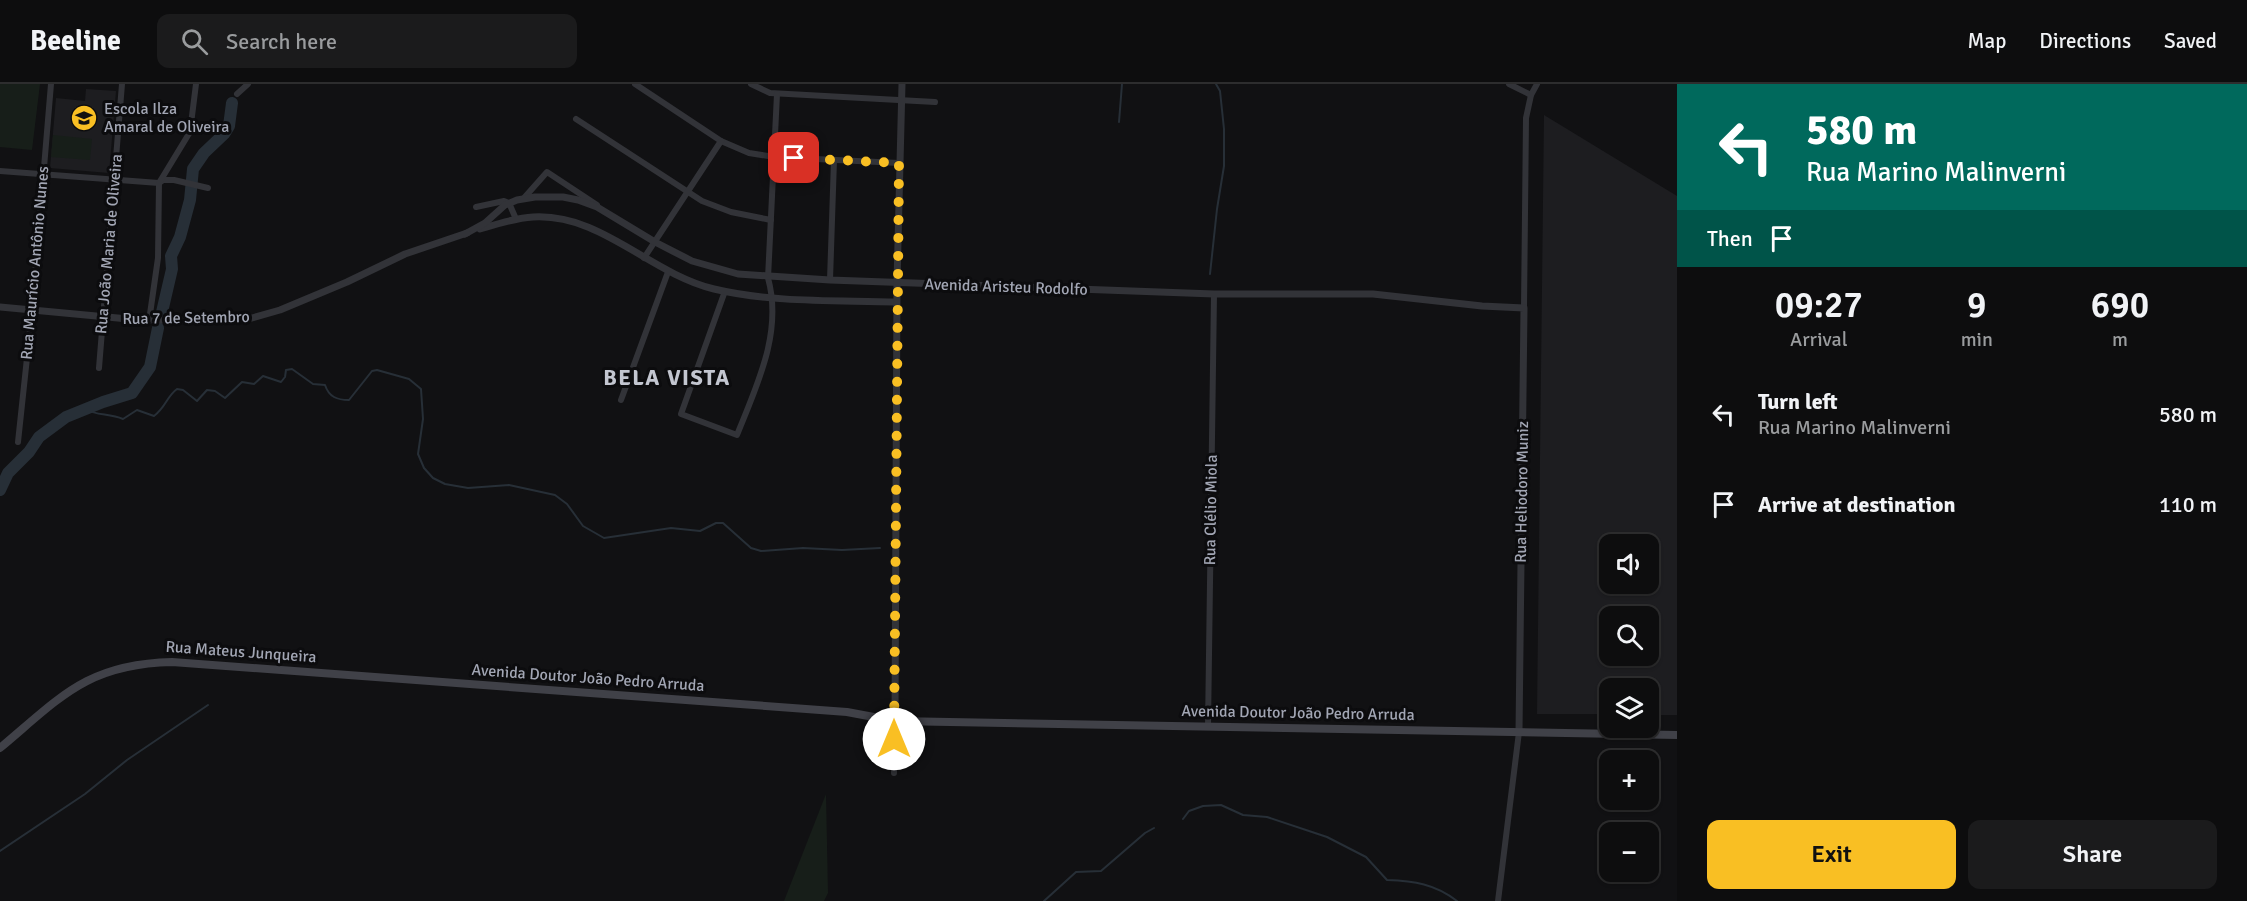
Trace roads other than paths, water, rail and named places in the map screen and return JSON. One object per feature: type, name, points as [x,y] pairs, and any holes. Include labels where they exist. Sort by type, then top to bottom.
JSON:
[{"type":"main road","name":"Rua Mateus Junqueira","points":[[0,748],[70,690],[98,675],[116,669],[154,662],[172,662],[326,673]]},
{"type":"main road","name":"Avenida Doutor João Pedro Arruda","points":[[326,673],[880,713],[894,721],[900,716],[918,722],[1677,735]]},
{"type":"street","name":"Rua Maurício Antônio Nunes","points":[[18,442],[32,311],[51,84]]},
{"type":"street","name":"Rua João Maria de Oliveira","points":[[99,368],[122,84]]},
{"type":"street","points":[[149,321],[159,258],[159,183],[190,132],[196,84]]},
{"type":"street","points":[[237,94],[248,84]]},
{"type":"street","points":[[635,84],[721,141],[749,153],[774,157],[899,163]]},
{"type":"street","points":[[751,84],[764,92],[935,102]]},
{"type":"street","points":[[894,773],[896,302],[902,84]]},
{"type":"street","points":[[1509,84],[1531,95]]},
{"type":"street","name":"Rua Heliodoro Muniz","points":[[1498,901],[1519,732],[1526,118],[1531,95],[1537,84]]},
{"type":"street","points":[[725,291],[681,414],[737,435],[768,351],[773,316],[774,298],[768,278],[777,93]]},
{"type":"street","points":[[576,118],[687,192],[716,207],[771,220]]},
{"type":"street","points":[[644,258],[721,141]]},
{"type":"street","points":[[830,280],[834,160]]},
{"type":"street","points":[[0,171],[159,183],[167,179],[208,188]]},
{"type":"street","points":[[524,198],[547,172],[607,212]]},
{"type":"street","name":"Avenida Aristeu Rodolfo","points":[[465,234],[485,223],[509,203],[524,198],[548,196],[578,200],[607,212],[655,242],[715,269],[768,278],[1214,294],[1373,294],[1472,305],[1524,308]]},
{"type":"street","points":[[476,207],[501,200],[509,203],[516,219]]},
{"type":"street","points":[[465,234],[516,219],[546,217],[577,222],[609,237],[668,272],[700,285],[774,298],[896,302]]},
{"type":"street","name":"Rua 7 de Setembro","points":[[0,307],[149,321],[229,320],[262,316],[347,282],[405,254],[465,234]]},
{"type":"street","points":[[621,400],[668,272]]},
{"type":"street","name":"Rua Clélio Miola","points":[[1208,727],[1214,294]]},
{"type":"waterway","points":[[1119,122],[1122,84]]},
{"type":"waterway","points":[[1210,274],[1224,166],[1224,129],[1220,91],[1216,84]]},
{"type":"waterway","points":[[162,312],[172,269],[171,256],[180,237],[190,200],[193,169],[204,153],[229,126],[232,103]]},
{"type":"waterway","points":[[0,490],[8,473],[29,452],[39,437],[66,417],[132,393],[150,367],[158,328]]},
{"type":"waterway","points":[[85,409],[123,419],[137,410],[154,416],[177,389],[183,390],[197,401],[207,390],[215,391],[225,398],[242,382],[254,384],[263,376],[281,382],[286,370],[292,369],[313,384],[325,385],[334,397],[349,400],[372,371],[377,370],[409,379],[421,389],[423,419],[418,454],[424,468],[433,478],[445,484],[468,488],[509,485],[555,495],[567,504],[583,526],[604,538],[671,528],[700,531],[716,523],[723,523],[751,548],[761,551],[803,548],[842,550],[880,548]]},
{"type":"waterway","points":[[0,851],[85,794],[127,760],[208,705]]},
{"type":"waterway","points":[[1183,819],[1189,811],[1203,806],[1221,805],[1243,815],[1267,817],[1327,837],[1366,857],[1387,880],[1424,884],[1457,901]]},
{"type":"waterway","points":[[1044,901],[1076,872],[1101,871],[1154,828]]},
{"type":"place","name":"Escola Ilza Amaral de Oliveira","points":[[84,118]]},
{"type":"district","name":"BELA VISTA","points":[[667,377]]}]
